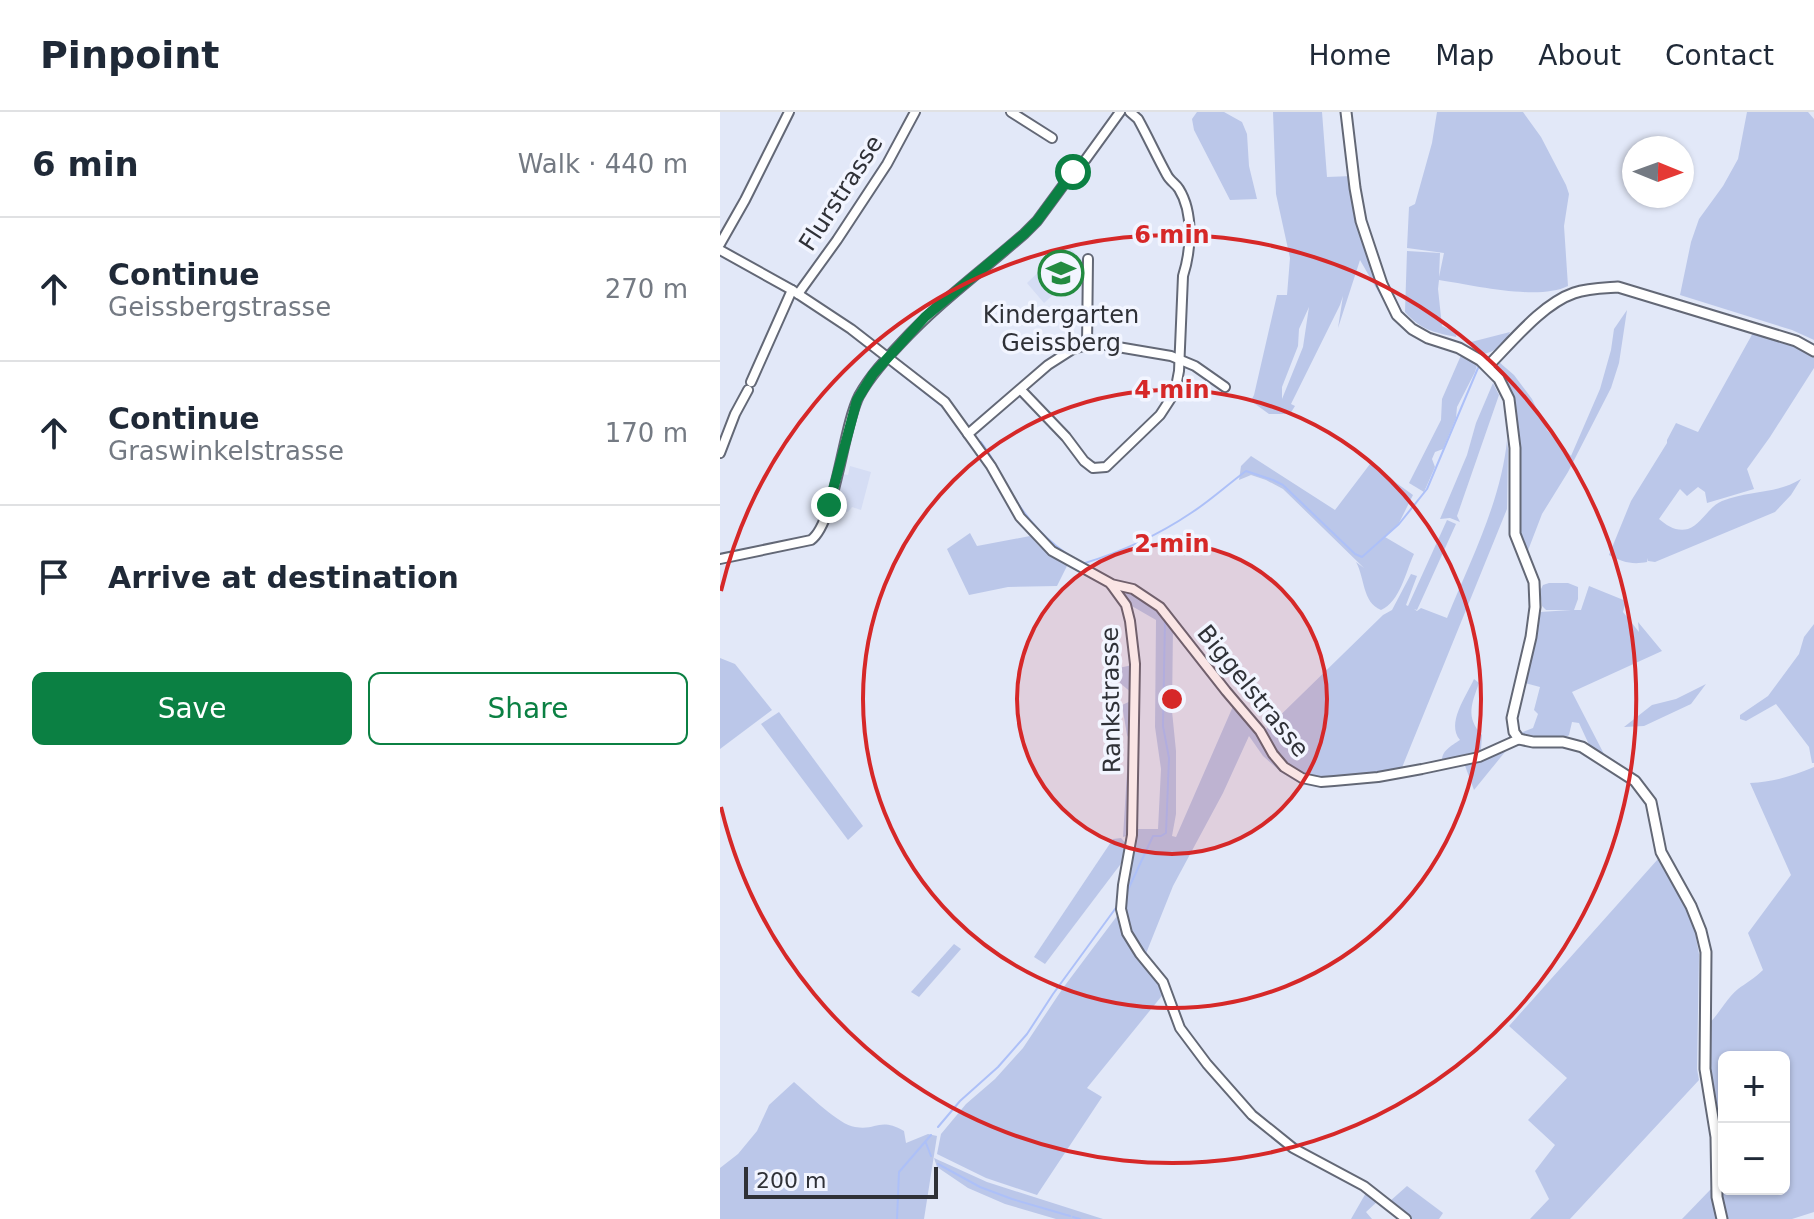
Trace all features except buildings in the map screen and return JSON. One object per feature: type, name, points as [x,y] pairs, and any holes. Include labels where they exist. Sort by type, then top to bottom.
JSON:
[{"type":"street","points":[[789,112],[720,247],[851,329],[945,402],[991,466],[1020,517],[1052,551],[1110,583]]},
{"type":"street","name":"Flurstrasse","points":[[720,453],[735,414],[795,292],[837,240],[887,164],[915,112]]},
{"type":"street","points":[[1011,112],[1052,138]]},
{"type":"street","points":[[720,559],[811,540],[818,535],[857,400],[873,374],[925,317],[1037,221],[1120,112]]},
{"type":"street","points":[[1021,390],[1093,468],[1106,467],[1160,415],[1175,392],[1189,223],[1178,187],[1169,180],[1138,119],[1130,112]]},
{"type":"street","points":[[1346,112],[1361,221],[1382,284],[1397,315],[1428,338],[1459,348],[1488,366],[1509,399],[1515,448],[1515,534],[1534,582],[1535,607],[1512,718],[1514,732],[1519,739],[1563,742],[1582,747],[1635,781],[1651,802],[1661,852],[1701,931],[1706,952],[1705,1069],[1716,1137],[1717,1197],[1722,1219]]},
{"type":"street","points":[[1087,345],[1088,259]]},
{"type":"street","points":[[1488,366],[1545,309],[1573,293],[1618,287],[1796,341],[1814,351]]},
{"type":"street","points":[[968,434],[1048,365],[1066,352],[1087,345],[1106,345],[1171,356],[1195,366],[1225,387]]},
{"type":"street","name":"Biggelstrasse","points":[[1110,583],[1133,589],[1160,607],[1260,731],[1273,754],[1284,767],[1302,778],[1321,782],[1378,777],[1479,757],[1519,739]]},
{"type":"street","name":"Rankstrasse","points":[[1110,583],[1126,605],[1135,664],[1132,835],[1121,909],[1127,933],[1163,982],[1180,1028],[1252,1115],[1293,1148],[1364,1186],[1406,1219]]},
{"type":"shaded area","points":[[1197,112],[1224,112],[1242,122],[1247,134],[1249,166],[1257,199],[1230,200],[1194,130],[1192,119]]},
{"type":"shaded area","points":[[1273,112],[1322,112],[1327,177],[1352,176],[1387,307],[1360,260],[1338,328],[1343,296],[1291,404],[1295,406],[1290,414],[1269,414],[1251,401],[1277,295],[1287,295],[1290,258],[1276,194]],"holes":[[[1309,307],[1303,347],[1282,399],[1282,387],[1298,346],[1299,329]]]},
{"type":"shaded area","points":[[1437,112],[1523,112],[1541,137],[1569,194],[1564,226],[1568,286],[1523,292],[1439,280],[1442,326],[1457,333],[1456,337],[1428,329],[1405,312],[1407,251],[1440,253],[1439,277],[1444,253],[1407,248],[1409,207],[1415,204]]},
{"type":"shaded area","points":[[1747,112],[1808,112],[1814,119],[1814,340],[1792,330],[1680,295],[1699,219],[1738,159]]},
{"type":"shaded area","name":"Kindergarten Geissberg","points":[[1067,245],[1085,263],[1084,284],[1066,283],[1044,303],[1027,283]]},
{"type":"shaded area","points":[[1627,310],[1619,363],[1611,388],[1568,472],[1542,514],[1527,553],[1518,533],[1511,399],[1506,378],[1497,369],[1499,362],[1514,375],[1532,399],[1547,430],[1571,456],[1600,389],[1614,329]]},
{"type":"shaded area","points":[[1754,331],[1814,354],[1814,368],[1747,469],[1754,489],[1707,503],[1705,492],[1698,487],[1687,496],[1680,489],[1659,519],[1672,528],[1688,529],[1722,501],[1782,487],[1801,479],[1791,495],[1775,512],[1655,562],[1648,561],[1648,558],[1647,562],[1632,563],[1609,555],[1631,501],[1676,423],[1698,432]]},
{"type":"shaded area","points":[[1510,332],[1506,340],[1491,352],[1482,354],[1470,345],[1471,342]]},
{"type":"shaded area","points":[[1462,353],[1478,362],[1457,407],[1456,418],[1443,449],[1435,452],[1432,459],[1435,467],[1424,492],[1409,483],[1441,420],[1442,399]]},
{"type":"shaded area","points":[[1493,383],[1499,395],[1457,516],[1460,522],[1450,518],[1440,519],[1467,455],[1476,423]]},
{"type":"shaded area","points":[[1507,440],[1507,509],[1401,770],[1324,778],[1309,776],[1284,764],[1264,731],[1383,615],[1392,610],[1411,574],[1417,576],[1408,606],[1447,520],[1456,524],[1417,610],[1414,609],[1417,611],[1421,608],[1447,618],[1491,509]]},
{"type":"shaded area","points":[[1251,456],[1335,510],[1370,464],[1413,495],[1399,523],[1385,537],[1414,554],[1398,593],[1388,606],[1381,610],[1370,601],[1356,562],[1364,568],[1283,489],[1251,475],[1239,480],[1241,466]]},
{"type":"shaded area","points":[[850,466],[871,472],[861,510],[852,507],[848,512],[834,509],[843,474],[848,475]]},
{"type":"shaded area","points":[[970,533],[977,546],[1030,536],[1039,546],[1068,564],[1057,586],[1008,587],[969,595],[947,549]]},
{"type":"shaded area","points":[[1568,583],[1578,587],[1574,610],[1581,610],[1589,586],[1626,601],[1623,612],[1639,632],[1638,622],[1662,651],[1572,692],[1605,756],[1591,749],[1579,723],[1572,722],[1569,735],[1557,740],[1537,740],[1518,734],[1533,728],[1538,714],[1534,710],[1540,687],[1525,683],[1540,612],[1571,610],[1546,610],[1542,606],[1540,591],[1543,585]]},
{"type":"shaded area","points":[[1119,588],[1149,602],[1173,626],[1176,814],[1172,836],[1176,837],[1234,704],[1272,755],[1305,781],[1304,786],[1282,773],[1263,756],[1249,736],[1223,793],[1173,886],[1145,956],[1130,928],[1125,891],[1135,829],[1158,829],[1161,769],[1155,727],[1156,620],[1130,605]]},
{"type":"shaded area","points":[[1814,624],[1812,763],[1809,747],[1776,704],[1746,721],[1740,719],[1740,715],[1768,696],[1799,654],[1804,637]]},
{"type":"shaded area","points":[[720,658],[735,664],[772,710],[720,749]]},
{"type":"shaded area","points":[[1133,665],[1133,694],[1120,683],[1118,668]]},
{"type":"shaded area","points":[[1474,679],[1479,683],[1472,703],[1472,716],[1482,735],[1481,749],[1479,754],[1442,762],[1445,752],[1460,740],[1456,733],[1456,718]]},
{"type":"shaded area","points":[[1706,684],[1691,704],[1644,726],[1624,727],[1652,705],[1676,699]]},
{"type":"shaded area","points":[[1133,700],[1130,835],[1123,837],[1129,739],[1122,705]]},
{"type":"shaded area","points":[[779,712],[863,826],[848,840],[761,724]]},
{"type":"shaded area","points":[[1509,747],[1474,790],[1464,763]]},
{"type":"shaded area","points":[[1814,767],[1814,1212],[1792,1219],[1725,1219],[1720,1195],[1790,1195],[1790,1051],[1718,1051],[1718,1138],[1704,1028],[1738,989],[1763,970],[1748,933],[1791,875],[1750,783],[1783,778]]},
{"type":"shaded area","points":[[1121,838],[1128,846],[1126,857],[1045,964],[1034,957],[1113,839]]},
{"type":"shaded area","points":[[1658,859],[1695,932],[1699,954],[1699,1080],[1570,1219],[1530,1219],[1549,1199],[1535,1171],[1555,1145],[1528,1120],[1567,1078],[1509,1026]]},
{"type":"shaded area","points":[[1117,916],[1121,917],[1165,992],[1087,1088],[1102,1097],[1037,1195],[986,1178],[937,1154],[941,1134],[966,1104],[995,1079],[1023,1048]]},
{"type":"shaded area","points":[[954,944],[961,949],[919,997],[911,992]]},
{"type":"shaded area","points":[[794,1082],[848,1125],[862,1128],[896,1127],[904,1131],[906,1143],[928,1134],[937,1136],[924,1219],[720,1219],[720,1168],[738,1154],[757,1131],[769,1105]]},
{"type":"shaded area","points":[[934,1158],[987,1182],[1103,1219],[1056,1219],[1005,1204],[968,1188],[937,1167]]},
{"type":"shaded area","points":[[1407,1186],[1443,1213],[1439,1219],[1410,1219],[1389,1202]]},
{"type":"shaded area","points":[[1711,1189],[1716,1219],[1682,1219]]},
{"type":"shaded area","points":[[1367,1191],[1379,1200],[1366,1212],[1372,1219],[1351,1219]]},
{"type":"waterway","points":[[892,367],[943,407]]},
{"type":"waterway","points":[[1082,564],[1125,549],[1165,529],[1246,471],[1283,485],[1355,554],[1362,557],[1399,524],[1427,489],[1478,368]]},
{"type":"waterway","points":[[981,442],[1031,521],[1056,546],[1076,560]]},
{"type":"waterway","points":[[1096,571],[1106,576]]},
{"type":"waterway","points":[[1127,591],[1158,611]]},
{"type":"waterway","points":[[1126,894],[1153,836],[1166,833],[1169,758],[1163,726],[1165,619]]},
{"type":"waterway","points":[[938,1127],[1027,1034],[1118,905]]},
{"type":"waterway","points":[[897,1219],[899,1172],[931,1135]]},
{"type":"waterway","points":[[926,1143],[931,1156]]},
{"type":"waterway","points":[[938,1164],[980,1187],[1070,1216]]},
{"type":"waterway","points":[[1073,1217],[1080,1219]]},
{"type":"place","name":"Kindergarten Geissberg","points":[[1061,273]]},
{"type":"route","points":[[829,505],[857,400],[881,363],[925,317],[1024,234],[1073,172]]}]
